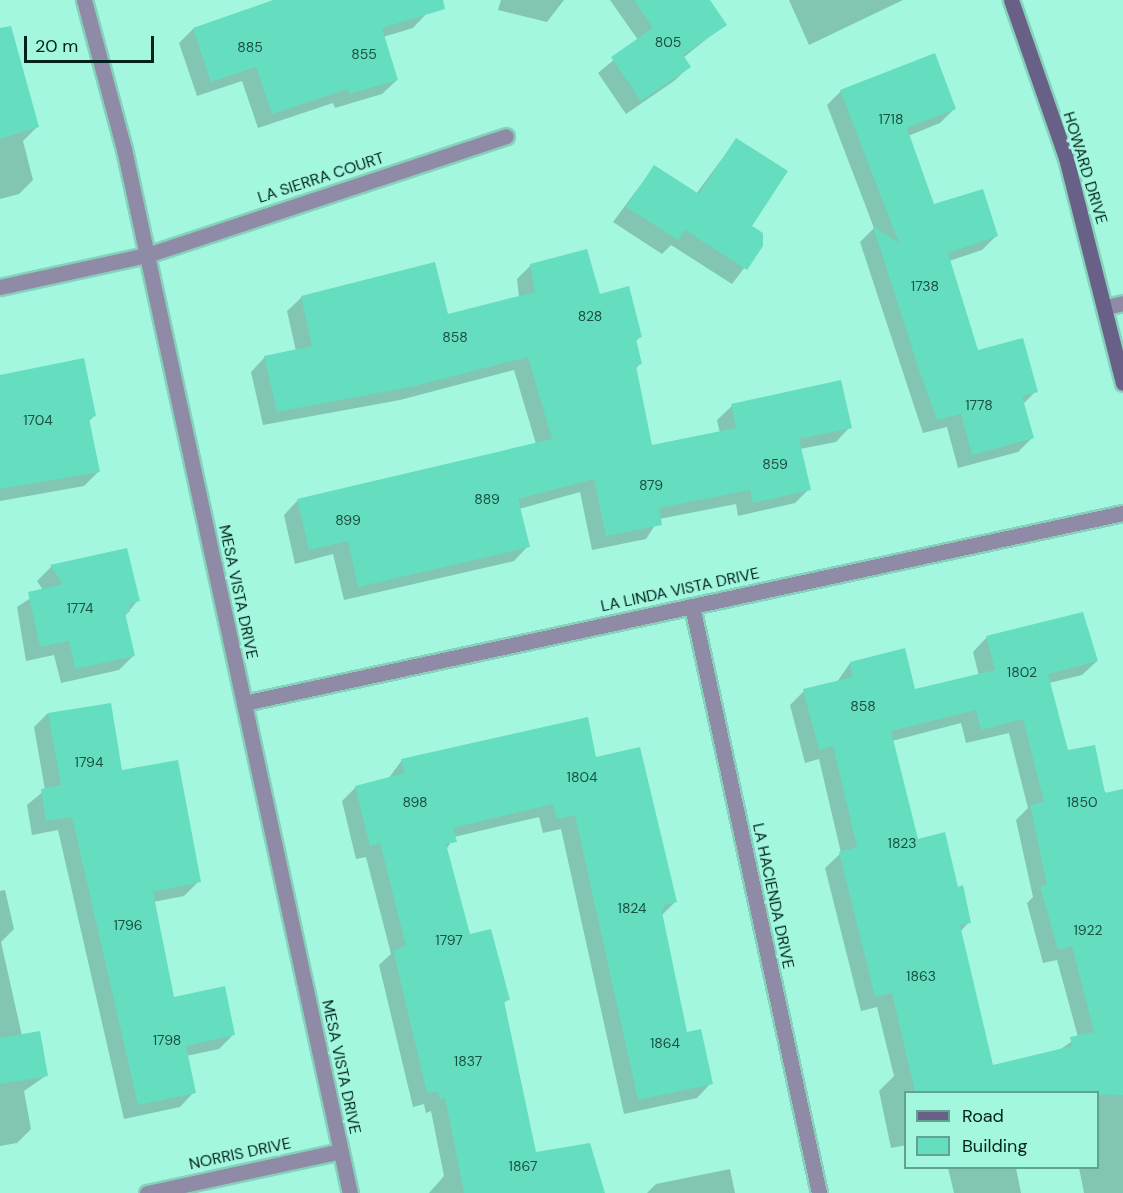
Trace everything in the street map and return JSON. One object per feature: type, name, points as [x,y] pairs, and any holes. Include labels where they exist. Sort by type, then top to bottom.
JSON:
[{"type":"street","name":"MESA VISTA DRIVE","points":[[84,0],[147,255],[350,1193]]},
{"type":"street","name":"HOWARD DRIVE","points":[[1011,0],[1066,158],[1106,307],[1123,383]]},
{"type":"street","name":"LA SIERRA COURT","points":[[0,287],[147,255],[506,136]]},
{"type":"street","points":[[1106,307],[1123,303]]},
{"type":"street","name":"LA LINDA VISTA DRIVE","points":[[244,703],[1123,513]]},
{"type":"street","name":"LA HACIENDA DRIVE","points":[[692,606],[819,1193]]},
{"type":"street","name":"NORRIS DRIVE","points":[[147,1193],[341,1151]]},
{"type":"building","points":[[273,0],[443,0],[445,9],[382,28],[398,80],[349,94],[348,89],[272,114],[256,67],[211,82],[193,28]]},
{"type":"building","points":[[634,0],[710,0],[727,25],[683,55],[691,67],[641,101],[611,57],[653,28]]},
{"type":"building","points":[[11,26],[39,127],[0,139],[0,28]]},
{"type":"building","points":[[935,53],[956,109],[907,128],[934,204],[983,189],[998,236],[948,253],[978,350],[1023,338],[1038,392],[1022,396],[1034,438],[972,455],[961,414],[937,420],[920,373],[873,226],[899,243],[840,90]]},
{"type":"building","points":[[736,138],[788,171],[752,226],[763,233],[763,246],[747,270],[685,230],[678,240],[626,207],[654,165],[699,194]]},
{"type":"building","points":[[587,249],[600,294],[629,286],[642,337],[636,339],[642,364],[636,366],[652,445],[736,428],[731,404],[841,380],[852,428],[799,439],[811,490],[753,503],[750,490],[659,508],[662,525],[606,536],[594,479],[518,499],[530,547],[358,587],[348,541],[309,550],[297,499],[552,439],[528,357],[415,386],[277,412],[264,356],[312,346],[301,296],[435,262],[448,314],[535,292],[530,264]]},
{"type":"building","points":[[84,358],[96,416],[89,418],[100,472],[0,489],[0,375]]},
{"type":"building","points":[[127,548],[140,601],[129,604],[130,612],[125,613],[135,656],[75,669],[69,641],[40,647],[28,592],[63,584],[50,565]]},
{"type":"building","points":[[1083,612],[1098,661],[1048,674],[1068,750],[1095,745],[1105,793],[1123,789],[1123,1095],[1099,1095],[1099,1091],[915,1091],[892,993],[875,997],[839,852],[857,847],[833,746],[819,750],[803,689],[853,677],[850,662],[905,648],[915,689],[995,670],[986,636]],"holes":[[[976,710],[981,730],[1023,719],[1044,802],[1030,805],[1047,885],[1040,887],[1058,950],[1072,946],[1094,1032],[1070,1037],[1072,1046],[993,1065],[960,925],[971,923],[963,885],[958,887],[945,832],[918,839],[891,731]]]},
{"type":"building","points":[[111,703],[122,770],[178,760],[201,882],[153,892],[174,997],[225,986],[235,1035],[186,1046],[196,1093],[138,1105],[72,817],[46,821],[41,789],[61,785],[48,713]]},
{"type":"building","points":[[588,717],[596,757],[640,747],[677,902],[665,905],[662,912],[687,1032],[701,1029],[713,1084],[638,1100],[575,815],[557,819],[553,804],[453,828],[457,842],[446,844],[470,934],[491,929],[510,1000],[504,1001],[536,1152],[590,1143],[605,1193],[464,1193],[445,1098],[440,1100],[438,1091],[427,1093],[393,950],[406,946],[380,843],[370,846],[355,786],[405,773],[401,759]]},
{"type":"building","points":[[40,1031],[48,1076],[0,1084],[0,1038]]}]
